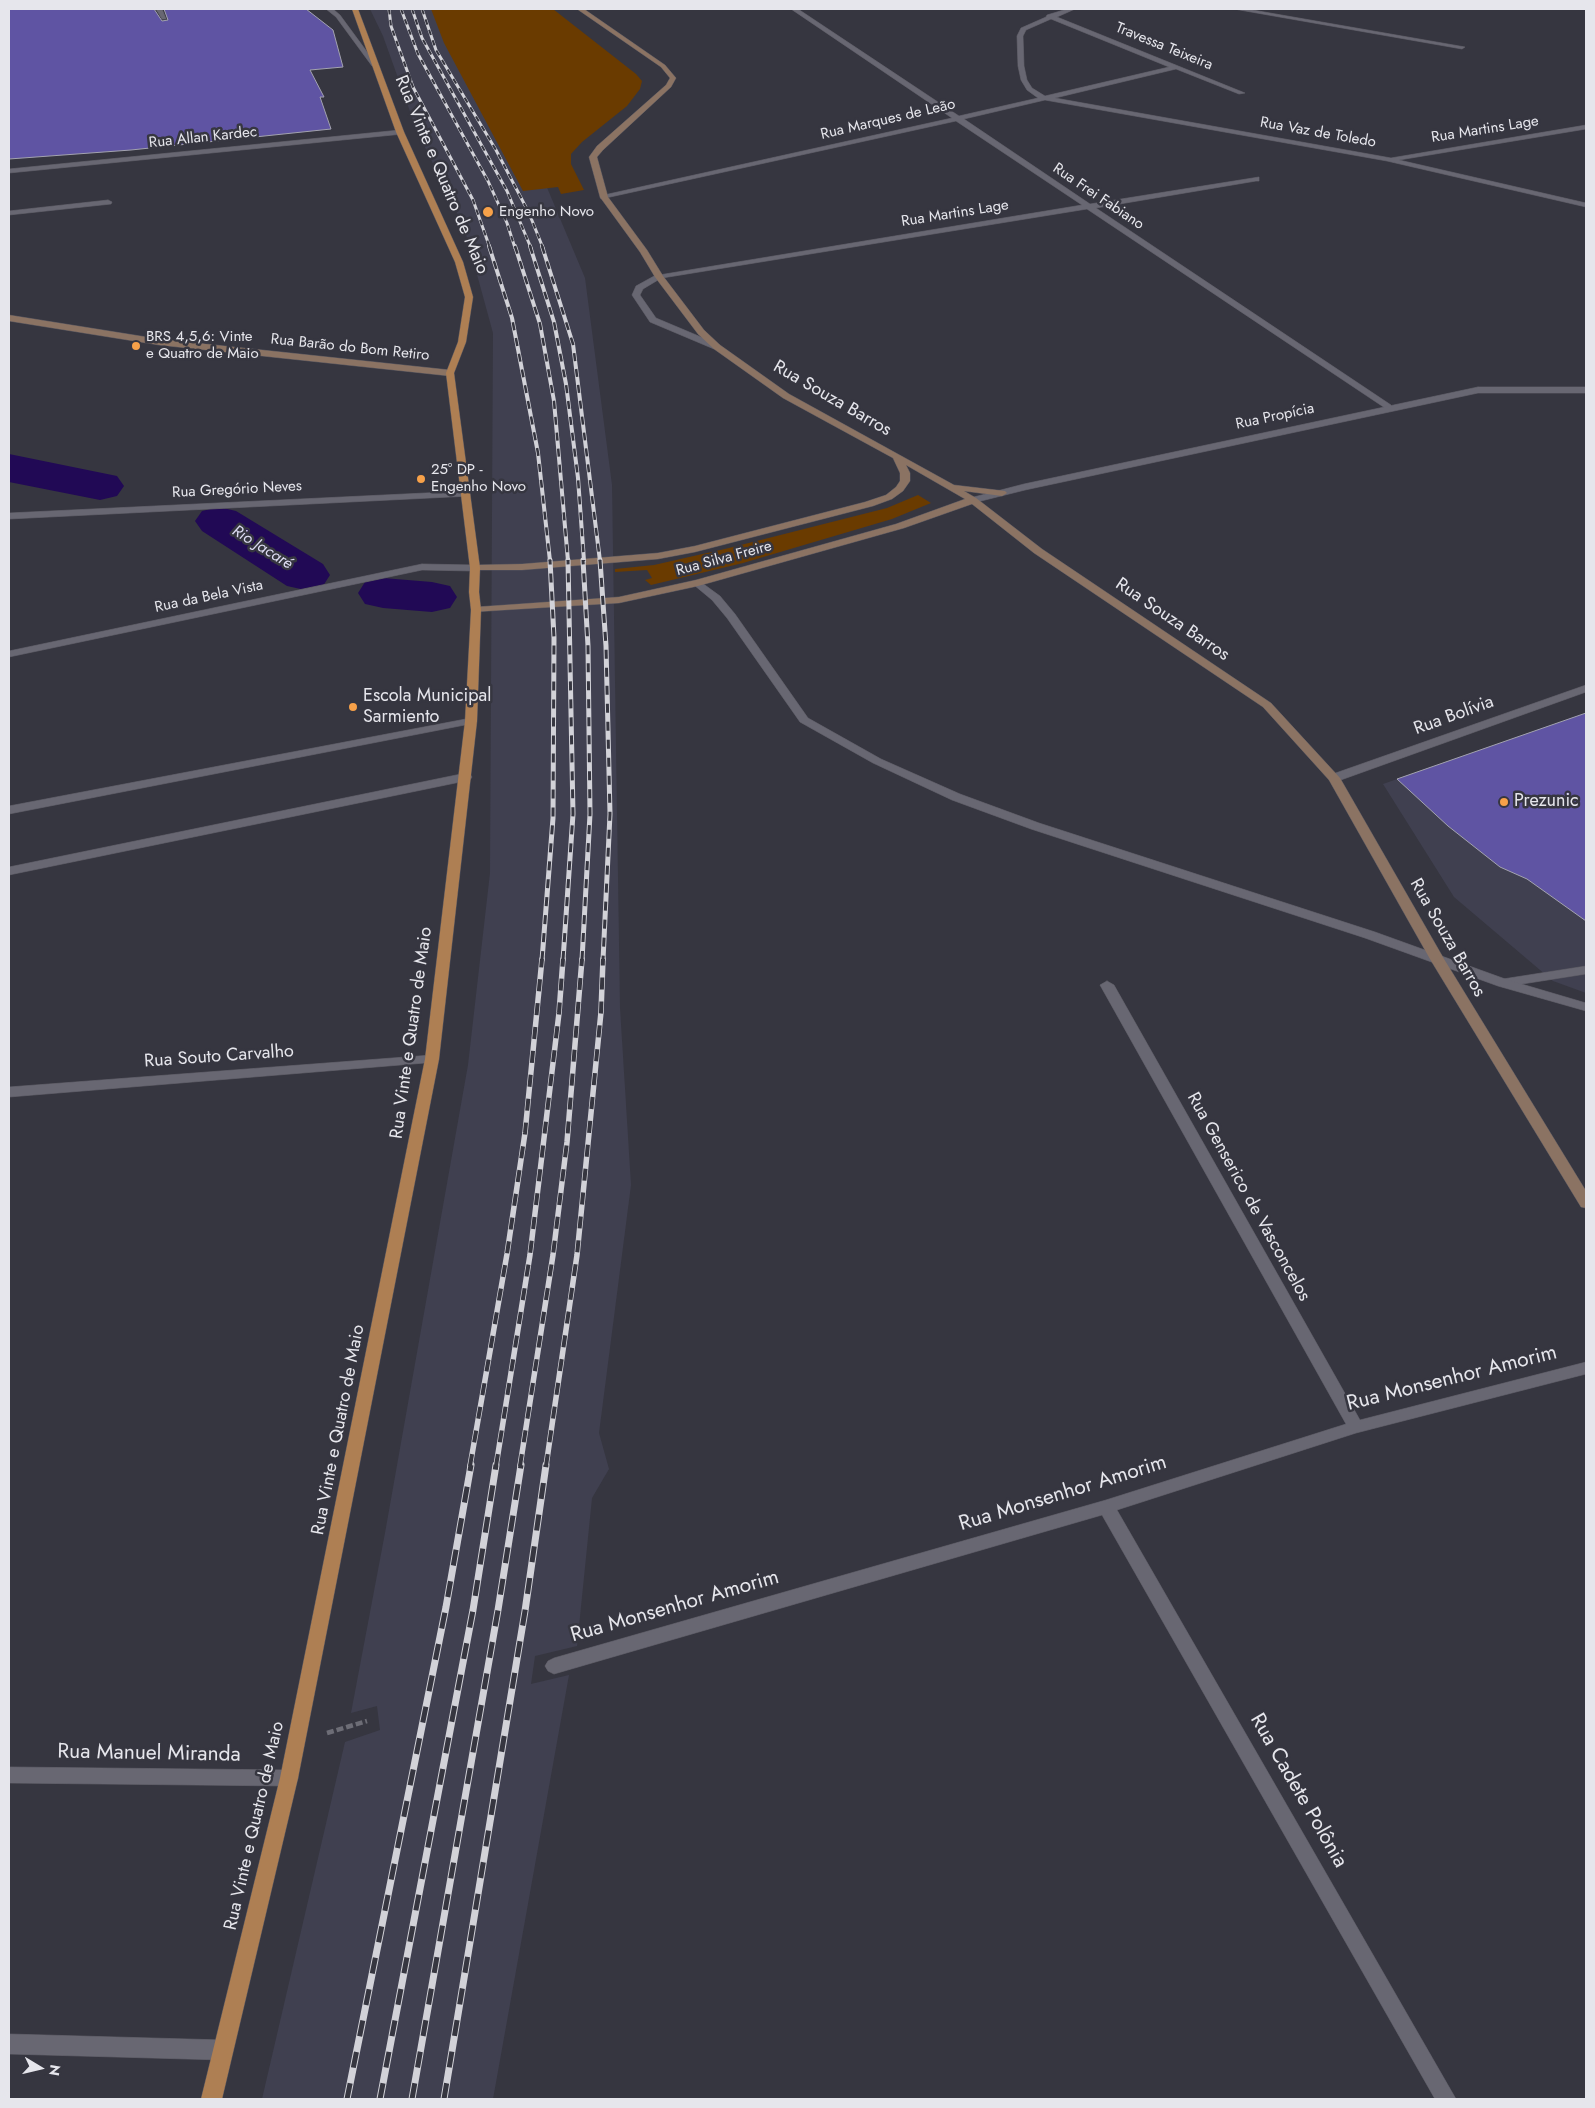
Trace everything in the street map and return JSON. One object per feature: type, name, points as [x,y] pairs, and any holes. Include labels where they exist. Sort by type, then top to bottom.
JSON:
[{"type":"main road","name":"Rua Vinte e Quatro de Maio","points":[[210,2099],[289,1778],[294,1742],[334,1559],[432,1059],[471,721],[476,610],[474,592],[475,568],[467,494],[450,374],[462,342],[469,297],[459,262],[400,132],[355,9]]},
{"type":"main road","points":[[580,9],[663,66],[673,78],[669,86],[593,156],[604,197]]},
{"type":"main road","name":"Rua Souza Barros","points":[[604,197],[644,252],[659,277],[701,332],[717,348],[786,396],[897,456],[973,500],[1038,551],[1267,705],[1334,778],[1437,959],[1586,1203]]},
{"type":"main road","name":"Rua Barão do Bom Retiro","points":[[9,318],[159,342],[450,374]]},
{"type":"main road","name":"Rua Silva Freire","points":[[475,568],[522,567],[658,556],[695,549],[869,504],[889,497],[900,489],[905,481],[905,473],[897,456]]},
{"type":"main road","points":[[944,483],[974,490],[1002,493]]},
{"type":"main road","name":"Rua Silva Freire","points":[[476,610],[619,600],[698,583],[900,526],[973,500]]},
{"type":"street","points":[[159,9],[164,18]]},
{"type":"street","points":[[329,9],[338,16],[374,65]]},
{"type":"street","name":"Rua Frei Fabiano","points":[[794,9],[1388,407]]},
{"type":"street","points":[[1044,98],[1029,88],[1024,80],[1019,44],[1023,30],[1049,16],[1072,9]]},
{"type":"street","points":[[1237,9],[1462,46]]},
{"type":"street","name":"Travessa Teixeira","points":[[1049,16],[1241,93]]},
{"type":"street","name":"Rua Marques de Leão","points":[[604,197],[1177,67]]},
{"type":"street","name":"Rua Vaz de Toledo","points":[[1044,98],[1387,159],[1586,205]]},
{"type":"street","name":"Rua Martins Lage","points":[[1387,159],[1586,127]]},
{"type":"street","name":"Rua Allan Kardec","points":[[9,171],[400,132]]},
{"type":"street","name":"Rua Martins Lage","points":[[659,277],[1256,179]]},
{"type":"street","points":[[9,213],[108,202]]},
{"type":"street","points":[[659,277],[639,288],[636,295],[653,320],[717,348]]},
{"type":"street","name":"Rua Propícia","points":[[973,500],[1388,407],[1478,390],[1586,390]]},
{"type":"street","name":"Rua Gregório Neves","points":[[9,516],[467,494]]},
{"type":"street","name":"Rua da Bela Vista","points":[[9,654],[422,567],[475,568]]},
{"type":"street","points":[[698,583],[716,598],[732,616],[804,720],[877,761],[956,798],[1026,823],[1370,935],[1503,983],[1586,1007]]},
{"type":"street","name":"Rua Bolívia","points":[[1334,778],[1586,688]]},
{"type":"street","points":[[9,810],[471,721]]},
{"type":"street","points":[[9,871],[466,777]]},
{"type":"street","points":[[1503,983],[1586,970]]},
{"type":"street","name":"Rua Genserico de Vasconcelos","points":[[1107,985],[1356,1427]]},
{"type":"street","name":"Rua Souto Carvalho","points":[[9,1092],[432,1059]]},
{"type":"street","name":"Rua Monsenhor Amorim","points":[[554,1666],[1106,1507],[1356,1427],[1586,1368]]},
{"type":"street","name":"Rua Cadete Polônia","points":[[1106,1507],[1446,2099]]},
{"type":"street","name":"Rua Manuel Miranda","points":[[9,1775],[289,1778]]},
{"type":"street","points":[[9,2044],[223,2050]]},
{"type":"path","points":[[294,1742],[367,1721]]},
{"type":"shaded area","points":[[370,9],[472,9],[585,278],[612,485],[620,1008],[631,1185],[599,1433],[609,1469],[592,1498],[577,1646],[535,1656],[531,1684],[569,1675],[493,2099],[262,2099],[345,1742],[380,1730],[377,1706],[351,1713],[468,1065],[490,873],[493,333],[464,227],[417,131],[383,36]]},
{"type":"shaded area","points":[[431,9],[553,9],[636,74],[642,81],[640,89],[627,106],[582,142],[571,154],[571,164],[584,190],[561,194],[558,187],[523,191],[444,43]]},
{"type":"shaded area","points":[[918,495],[931,503],[892,519],[743,563],[651,585],[645,580],[652,578],[647,570],[615,572],[615,569],[654,565],[887,508]]},
{"type":"shaded area","name":"Prezunic","points":[[1586,713],[1586,993],[1553,981],[1454,897],[1383,784]]},
{"type":"building","points":[[9,9],[154,9],[162,21],[168,20],[164,9],[306,9],[333,30],[343,67],[310,70],[324,97],[320,97],[331,129],[131,150],[9,159]]},
{"type":"building","name":"Prezunic","points":[[1586,713],[1586,921],[1527,879],[1500,867],[1448,826],[1397,779]]},
{"type":"waterway","name":"Rio Jacaré","points":[[9,468],[100,486]]},
{"type":"waterway","name":"Rio Jacaré","points":[[219,521],[305,575]]},
{"type":"waterway","name":"Rio Jacaré","points":[[383,593],[432,597]]},
{"type":"railway","points":[[389,9],[391,26],[413,87],[473,200],[490,248]]},
{"type":"railway","points":[[401,9],[418,54],[488,181],[507,223],[515,248]]},
{"type":"railway","points":[[412,9],[422,38],[507,191],[531,248]]},
{"type":"railway","points":[[422,9],[436,50],[496,150],[529,213],[543,248]]},
{"type":"railway","points":[[489,246],[512,318],[538,453],[550,561]]},
{"type":"railway","points":[[515,246],[540,324],[554,401],[568,561]]},
{"type":"railway","points":[[530,246],[554,322],[566,384],[578,478],[584,561]]},
{"type":"railway","points":[[542,246],[573,344],[600,561]]},
{"type":"railway","points":[[542,960],[553,818],[554,638],[550,560]]},
{"type":"railway","points":[[563,960],[573,814],[568,560]]},
{"type":"railway","points":[[582,960],[590,814],[588,646],[583,560]]},
{"type":"railway","points":[[600,560],[606,646],[610,814],[603,960]]},
{"type":"railway","points":[[470,1466],[507,1254],[525,1133],[542,959]]},
{"type":"railway","points":[[496,1466],[530,1255],[559,1013],[563,959]]},
{"type":"railway","points":[[520,1466],[553,1255],[567,1142],[582,959]]},
{"type":"railway","points":[[546,1466],[577,1255],[601,1012],[603,959]]},
{"type":"railway","points":[[347,2099],[446,1607],[471,1465]]},
{"type":"railway","points":[[380,2099],[473,1610],[496,1465]]},
{"type":"railway","points":[[412,2099],[498,1610],[521,1465]]},
{"type":"railway","points":[[444,2099],[525,1611],[546,1465]]},
{"type":"place","name":"Engenho Novo","points":[[488,212]]},
{"type":"place","name":"BRS 4,5,6: Vinte e Quatro de Maio","points":[[136,346]]},
{"type":"place","name":"25º DP - Engenho Novo","points":[[421,479]]},
{"type":"place","name":"Escola Municipal Sarmiento","points":[[353,707]]},
{"type":"place","name":"Prezunic","points":[[1504,802]]}]
